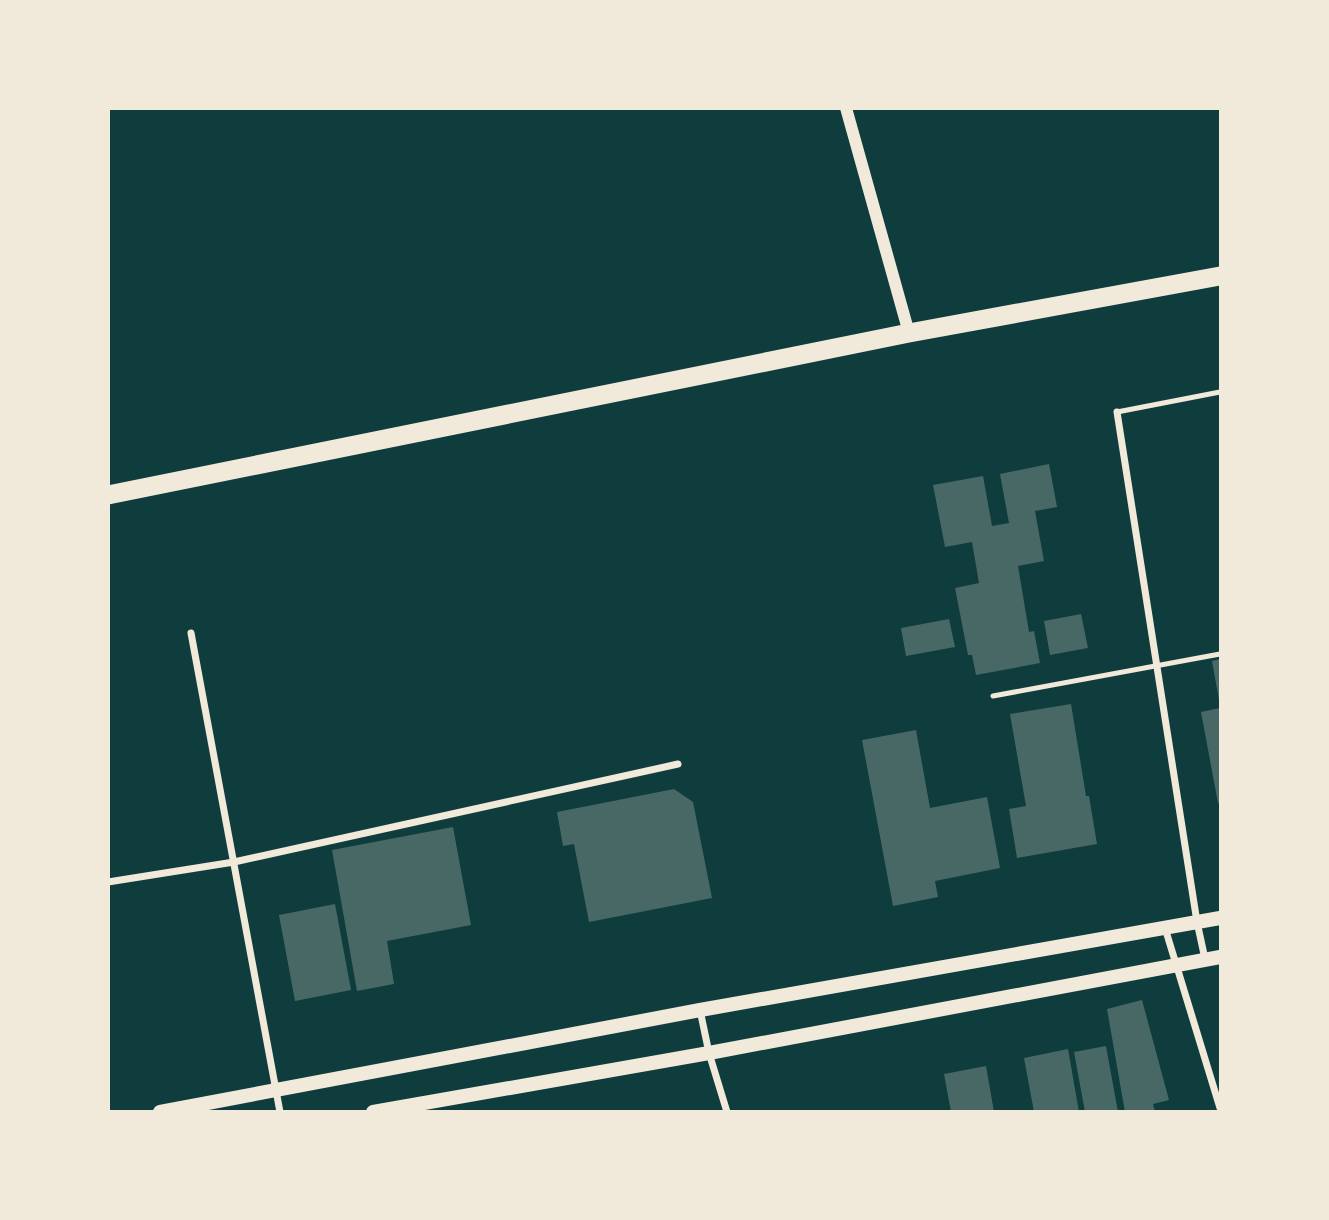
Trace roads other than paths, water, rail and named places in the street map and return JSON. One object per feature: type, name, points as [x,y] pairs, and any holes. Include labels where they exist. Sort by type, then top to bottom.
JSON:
[{"type":"highway","points":[[108,495],[909,333],[1220,276]]},
{"type":"main road","points":[[160,1111],[700,1010],[1220,918]]},
{"type":"main road","points":[[373,1111],[709,1053],[1220,957]]},
{"type":"street","points":[[846,108],[909,333]]},
{"type":"street","points":[[1117,412],[1196,922],[1205,960]]},
{"type":"street","points":[[191,633],[280,1111]]},
{"type":"street","points":[[108,881],[234,862],[678,764]]},
{"type":"street","points":[[1164,928],[1220,1108]]},
{"type":"street","points":[[700,1010],[709,1053],[727,1111]]},
{"type":"lane","points":[[1117,412],[1220,392]]},
{"type":"lane","points":[[993,696],[1220,654]]}]
